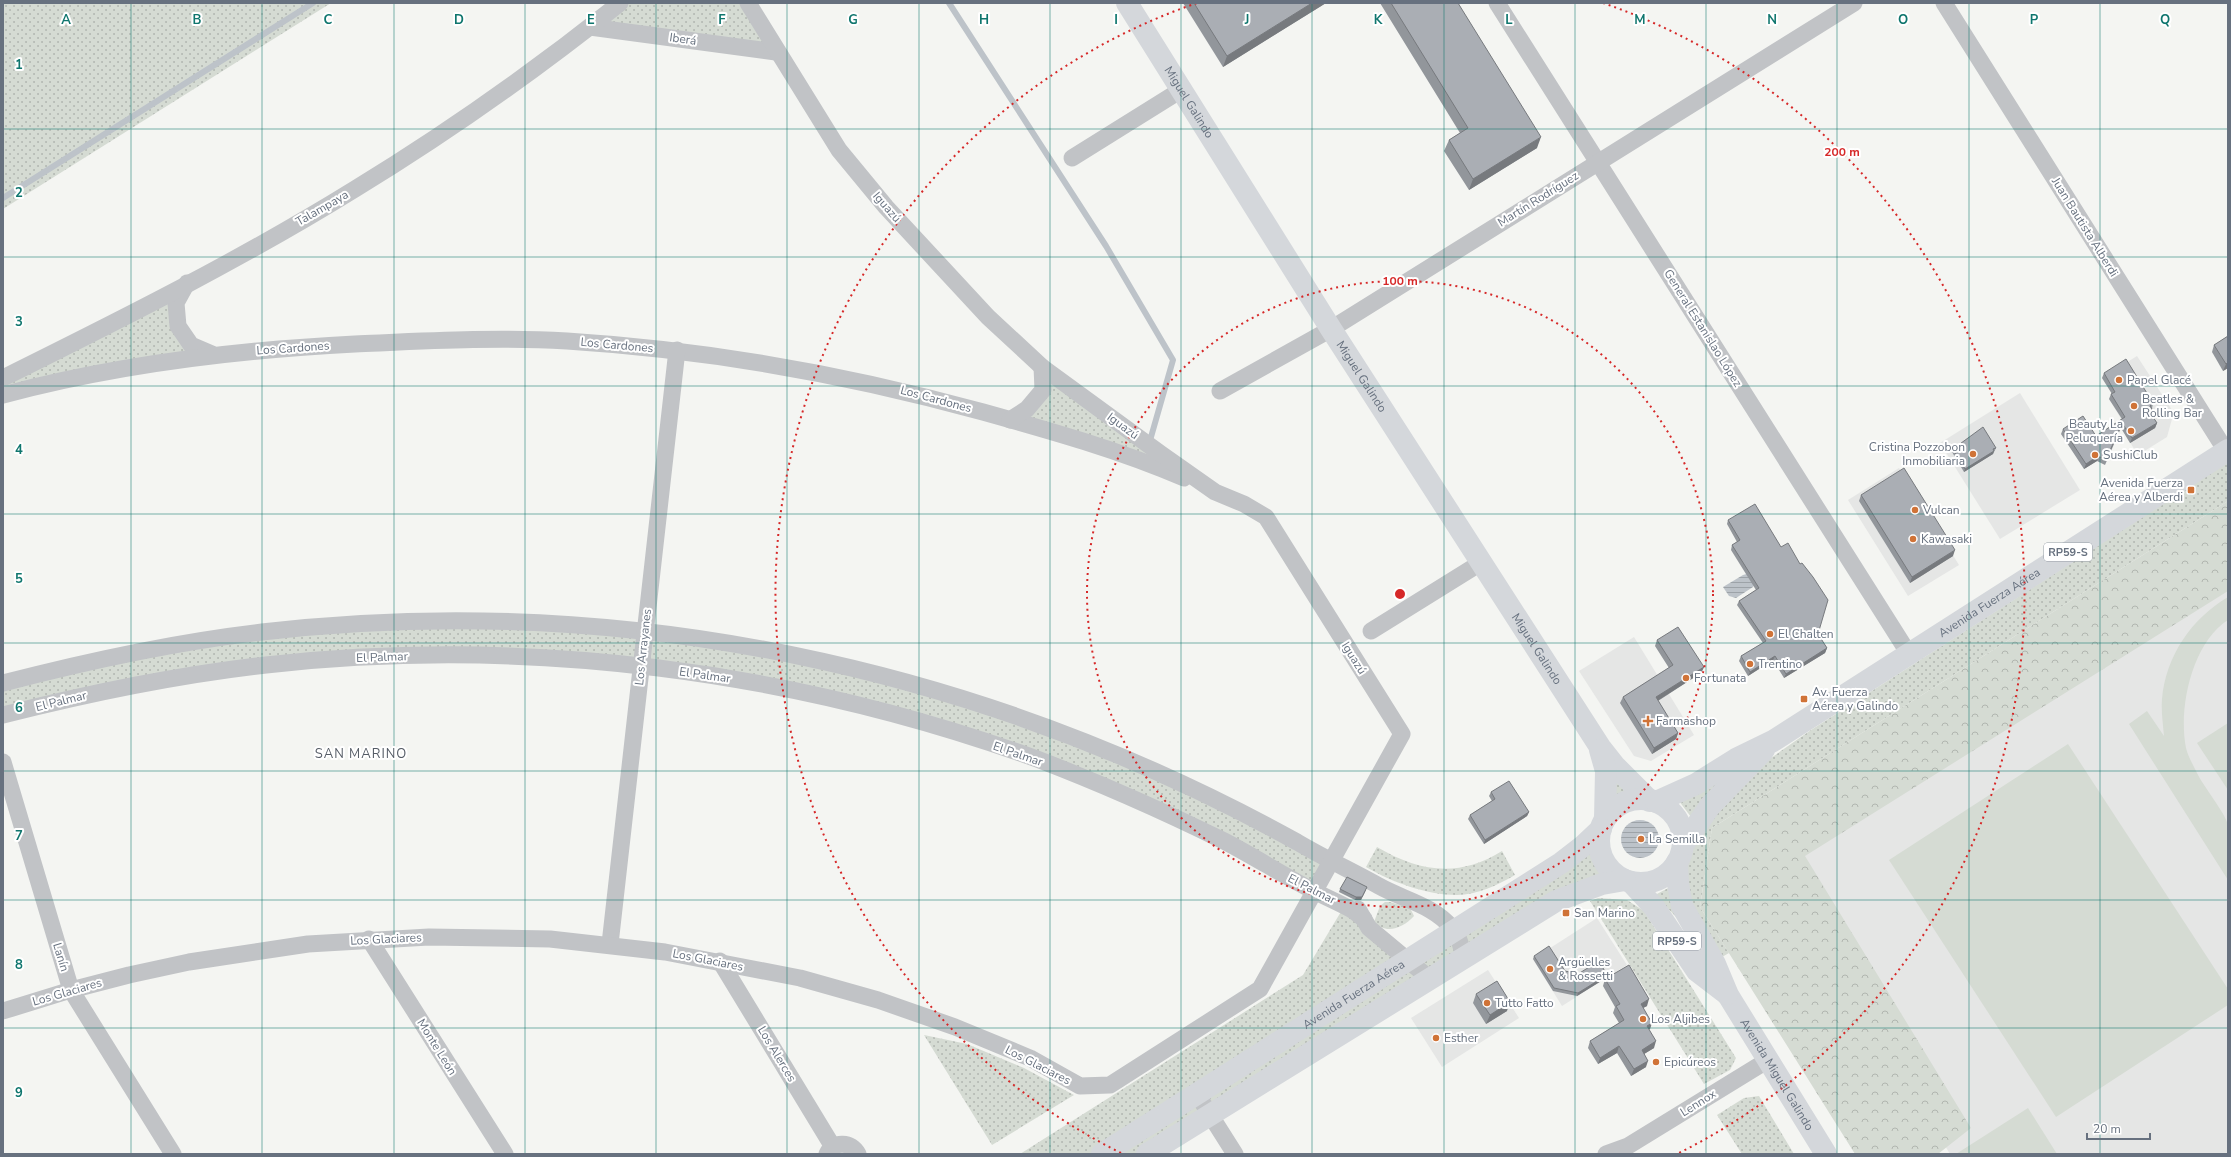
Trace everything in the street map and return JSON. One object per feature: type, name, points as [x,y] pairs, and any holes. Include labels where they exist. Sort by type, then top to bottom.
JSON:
[{"type":"main road","name":"Miguel Galindo","points":[[1127,3],[1331,329],[1600,747],[1615,766],[1653,802]]},
{"type":"main road","name":"Avenida Fuerza Aérea","points":[[1102,1154],[1562,863],[1583,846],[1614,810],[1625,803],[1637,800],[1653,802],[1696,784],[1736,759],[1770,743],[2227,450]]},
{"type":"main road","name":"Avenida Fuerza Aérea","points":[[1147,1154],[1464,956],[1556,901],[1602,884],[1628,881],[1644,883],[1658,880],[1669,872],[1710,806],[1770,743]]},
{"type":"main road","name":"Miguel Galindo","points":[[1600,747],[1606,771],[1603,824]]},
{"type":"main road","points":[[1653,802],[1668,809],[1677,819],[1682,832],[1680,854]]},
{"type":"main road","name":"RP59-S","points":[[1603,824],[1599,841],[1603,860],[1615,874],[1628,881]]},
{"type":"main road","name":"Avenida Miguel Galindo","points":[[1680,854],[1678,884],[1682,906],[1715,964],[1728,995],[1826,1154]]},
{"type":"main road","name":"Avenida Miguel Galindo","points":[[1628,881],[1654,907],[1697,971],[1728,995]]},
{"type":"street","name":"Talampaya","points":[[3,378],[122,319],[272,238],[355,189],[442,133],[590,27],[620,3]]},
{"type":"street","name":"Iguazú","points":[[748,3],[776,52],[839,150],[886,207],[988,317],[1042,367],[1215,492],[1244,504],[1266,517],[1402,734],[1330,861]]},
{"type":"street","name":"General Estanislao López","points":[[1497,3],[1909,654]]},
{"type":"street","name":"Martín Rodríguez","points":[[1220,391],[1331,329],[1854,3]]},
{"type":"street","name":"Juan Bautista Alberdi","points":[[1944,3],[2227,450]]},
{"type":"street","name":"Iberá","points":[[590,27],[776,52]]},
{"type":"street","points":[[1072,158],[1182,90]]},
{"type":"street","points":[[187,283],[176,303],[178,326],[191,345],[212,354]]},
{"type":"street","name":"Los Cardones","points":[[3,395],[60,380],[212,354],[329,345],[446,340],[564,341],[677,350],[792,367],[888,387],[1010,420],[1131,456],[1215,492]]},
{"type":"street","name":"Los Arrayanes","points":[[610,944],[677,350]]},
{"type":"street","points":[[1010,420],[1027,410],[1043,390],[1042,367]]},
{"type":"street","points":[[1371,631],[1482,562]]},
{"type":"street","points":[[3,683],[75,664],[169,646],[263,632],[358,624],[454,622],[549,624],[645,632],[747,646],[849,667],[950,694],[1042,725],[1145,766],[1240,811],[1382,888],[1433,911],[1455,931],[1464,956]]},
{"type":"street","name":"El Palmar","points":[[3,715],[81,695],[173,678],[266,665],[352,658],[477,656],[548,658],[641,666],[743,680],[843,701],[941,727],[1038,760],[1133,798],[1225,842],[1314,891],[1354,911],[1364,919]]},
{"type":"street","name":"Lanín","points":[[3,762],[71,990],[173,1154]]},
{"type":"street","points":[[1330,861],[1354,866],[1373,877],[1382,888]]},
{"type":"street","name":"Los Glaciares","points":[[3,1011],[71,990],[196,961],[308,944],[369,939],[490,937],[610,944],[720,961],[800,978],[878,1000],[955,1027],[1030,1058],[1080,1086],[1110,1085],[1260,989],[1330,861]]},
{"type":"street","name":"El Palmar","points":[[1314,891],[1337,897],[1356,907],[1369,928],[1429,978]]},
{"type":"street","name":"Monte León","points":[[369,939],[506,1154]]},
{"type":"street","name":"Los Alerces","points":[[720,961],[830,1150],[847,1144],[853,1147],[858,1154]]},
{"type":"street","name":"Lennox","points":[[1606,1154],[1624,1150],[1768,1060]]},
{"type":"street","points":[[1197,1094],[1235,1154]]},
{"type":"shaded area","points":[[2137,356],[2172,410],[2172,419],[2167,437],[2138,455],[2119,425],[2123,422],[2109,399],[2114,396],[2102,378]]},
{"type":"shaded area","points":[[2020,393],[2080,490],[2000,539],[1940,443]]},
{"type":"shaded area","name":"Kawasaki","points":[[1899,468],[1959,565],[1908,596],[1848,500]]},
{"type":"shaded area","points":[[1750,573],[1755,583],[1753,587],[1736,598],[1729,596],[1723,587],[1743,575]]},
{"type":"shaded area","points":[[2228,575],[2228,1154],[1950,1154],[1771,861]]},
{"type":"shaded area","points":[[1634,637],[1694,735],[1651,761],[1634,756],[1579,671]]},
{"type":"shaded area","name":"La Semilla","points":[[1640,820],[1650,823],[1656,829],[1659,839],[1656,849],[1650,855],[1640,858],[1630,855],[1624,849],[1621,839],[1624,829],[1630,823]]},
{"type":"shaded area","points":[[1597,918],[1627,965],[1562,1006],[1533,959]]},
{"type":"shaded area","points":[[1488,970],[1519,1018],[1442,1067],[1411,1018]]},
{"type":"green space","points":[[3,3],[331,3],[3,209]]},
{"type":"green space","points":[[620,3],[748,3],[776,52],[590,27]]},
{"type":"green space","points":[[187,283],[178,326],[212,354],[3,395],[3,378]]},
{"type":"green space","points":[[1042,367],[1215,492],[1010,420],[1027,409]]},
{"type":"green space","points":[[2228,462],[2228,501],[1712,828],[1700,907],[1729,953],[1715,961],[1684,885],[1686,864],[1694,838],[1771,758],[1811,730]]},
{"type":"green space","points":[[2228,501],[2228,591],[1805,856],[1971,1128],[1938,1154],[1855,1154],[1700,907],[1712,828]]},
{"type":"green space","points":[[2228,597],[2228,620],[2216,630],[2205,644],[2190,678],[2184,714],[2184,732],[2188,754],[2200,779],[2223,814],[2228,825],[2228,880],[2129,724],[2147,711],[2164,736],[2162,699],[2164,683],[2175,654],[2183,640],[2203,616]]},
{"type":"green space","points":[[454,621],[747,646],[1049,727],[1330,861],[1314,891],[1133,798],[843,701],[548,657],[266,665],[3,715],[3,683],[169,645]]},
{"type":"green space","points":[[2228,723],[2228,790],[2197,743]]},
{"type":"green space","points":[[2068,744],[2228,989],[2228,1005],[2056,1117],[1889,860]]},
{"type":"green space","points":[[1738,762],[1691,817],[1679,801]]},
{"type":"green space","points":[[1612,778],[1631,796],[1611,805]]},
{"type":"green space","points":[[1599,841],[1604,859],[1615,874],[1602,884],[1147,1154],[1020,1154],[1303,975],[1342,910],[1409,960]]},
{"type":"green space","points":[[1377,847],[1408,862],[1439,868],[1455,868],[1470,865],[1486,860],[1502,851],[1515,875],[1494,886],[1465,895],[1433,893],[1410,887],[1387,878],[1366,867]]},
{"type":"green space","points":[[1674,885],[1677,918],[1655,895]]},
{"type":"green space","points":[[1598,898],[1627,900],[1644,911],[1736,1058],[1730,1070],[1704,1084],[1590,901]]},
{"type":"green space","points":[[1385,902],[1410,908],[1414,916],[1400,927],[1389,929],[1379,926],[1374,922],[1380,906]]},
{"type":"green space","points":[[924,1035],[967,1044],[1024,1068],[1074,1095],[992,1145]]},
{"type":"green space","points":[[1759,1096],[1794,1154],[1742,1154],[1717,1115],[1744,1098]]},
{"type":"green space","points":[[2028,1108],[2057,1154],[1956,1154]]},
{"type":"building","points":[[1194,3],[1312,3],[1227,56]]},
{"type":"building","points":[[1391,3],[1458,3],[1541,137],[1473,179],[1449,140],[1468,128]]},
{"type":"building","points":[[2228,336],[2228,362],[2226,364],[2214,345]]},
{"type":"building","points":[[2126,359],[2153,403],[2150,406],[2152,409],[2149,411],[2157,423],[2132,438],[2122,423],[2106,460],[2098,456],[2086,464],[2063,429],[2083,416],[2096,436],[2125,417],[2111,394],[2115,392],[2104,373]]},
{"type":"building","name":"Cristina Pozzobon Inmobiliaria","points":[[1983,427],[1996,448],[1993,449],[1994,451],[1965,469],[1953,449]]},
{"type":"building","name":"Kawasaki","points":[[1904,468],[1955,550],[1912,577],[1861,495]]},
{"type":"building","points":[[1755,504],[1781,547],[1788,543],[1800,564],[1802,563],[1813,577],[1828,600],[1818,634],[1827,648],[1786,674],[1775,656],[1750,672],[1741,656],[1766,641],[1739,601],[1759,588],[1732,545],[1740,540],[1728,520]]},
{"type":"building","points":[[1678,627],[1704,667],[1656,697],[1678,733],[1654,748],[1623,697],[1673,665],[1657,640]]},
{"type":"building","points":[[1509,781],[1529,812],[1485,840],[1470,815],[1495,799],[1491,792]]},
{"type":"building","points":[[1347,877],[1367,887],[1362,897],[1356,897],[1340,889]]},
{"type":"building","name":"Argüelles & Rossetti","points":[[1549,946],[1565,971],[1578,974],[1599,961],[1607,975],[1578,993],[1554,988],[1534,956]]},
{"type":"building","points":[[1629,965],[1649,999],[1641,1004],[1652,1023],[1647,1026],[1656,1041],[1642,1050],[1648,1061],[1634,1069],[1619,1046],[1600,1058],[1590,1041],[1624,1020],[1616,1006],[1620,1004],[1605,979]]},
{"type":"building","points":[[1497,981],[1510,1002],[1490,1015],[1476,994]]},
{"type":"waterway","points":[[3,198],[313,3]]},
{"type":"waterway","points":[[949,3],[1106,246],[1173,360],[1149,444]]},
{"type":"place","name":"Papel Glacé","points":[[2119,380]]},
{"type":"place","name":"Beatles & Rolling Bar","points":[[2134,406]]},
{"type":"place","name":"Beauty La Peluquería","points":[[2131,431]]},
{"type":"place","name":"Cristina Pozzobon Inmobiliaria","points":[[1973,454]]},
{"type":"place","name":"SushiClub","points":[[2095,455]]},
{"type":"place","name":"Avenida Fuerza Aérea y Alberdi","points":[[2191,490]]},
{"type":"place","name":"Vulcan","points":[[1915,510]]},
{"type":"place","name":"Kawasaki","points":[[1913,539]]},
{"type":"place","name":"El Chalten","points":[[1770,634]]},
{"type":"place","name":"Trentino","points":[[1750,664]]},
{"type":"place","name":"Fortunata","points":[[1686,678]]},
{"type":"place","name":"Av. Fuerza Aérea y Galindo","points":[[1804,699]]},
{"type":"place","name":"Farmashop","points":[[1648,721]]},
{"type":"place","name":"La Semilla","points":[[1641,839]]},
{"type":"place","name":"San Marino","points":[[1566,913]]},
{"type":"place","name":"Argüelles & Rossetti","points":[[1550,969]]},
{"type":"place","name":"Tutto Fatto","points":[[1487,1003]]},
{"type":"place","name":"Los Aljibes","points":[[1643,1019]]},
{"type":"place","name":"Esther","points":[[1436,1038]]},
{"type":"place","name":"Epicúreos","points":[[1656,1062]]},
{"type":"district","name":"SAN MARINO","points":[[361,753]]}]
